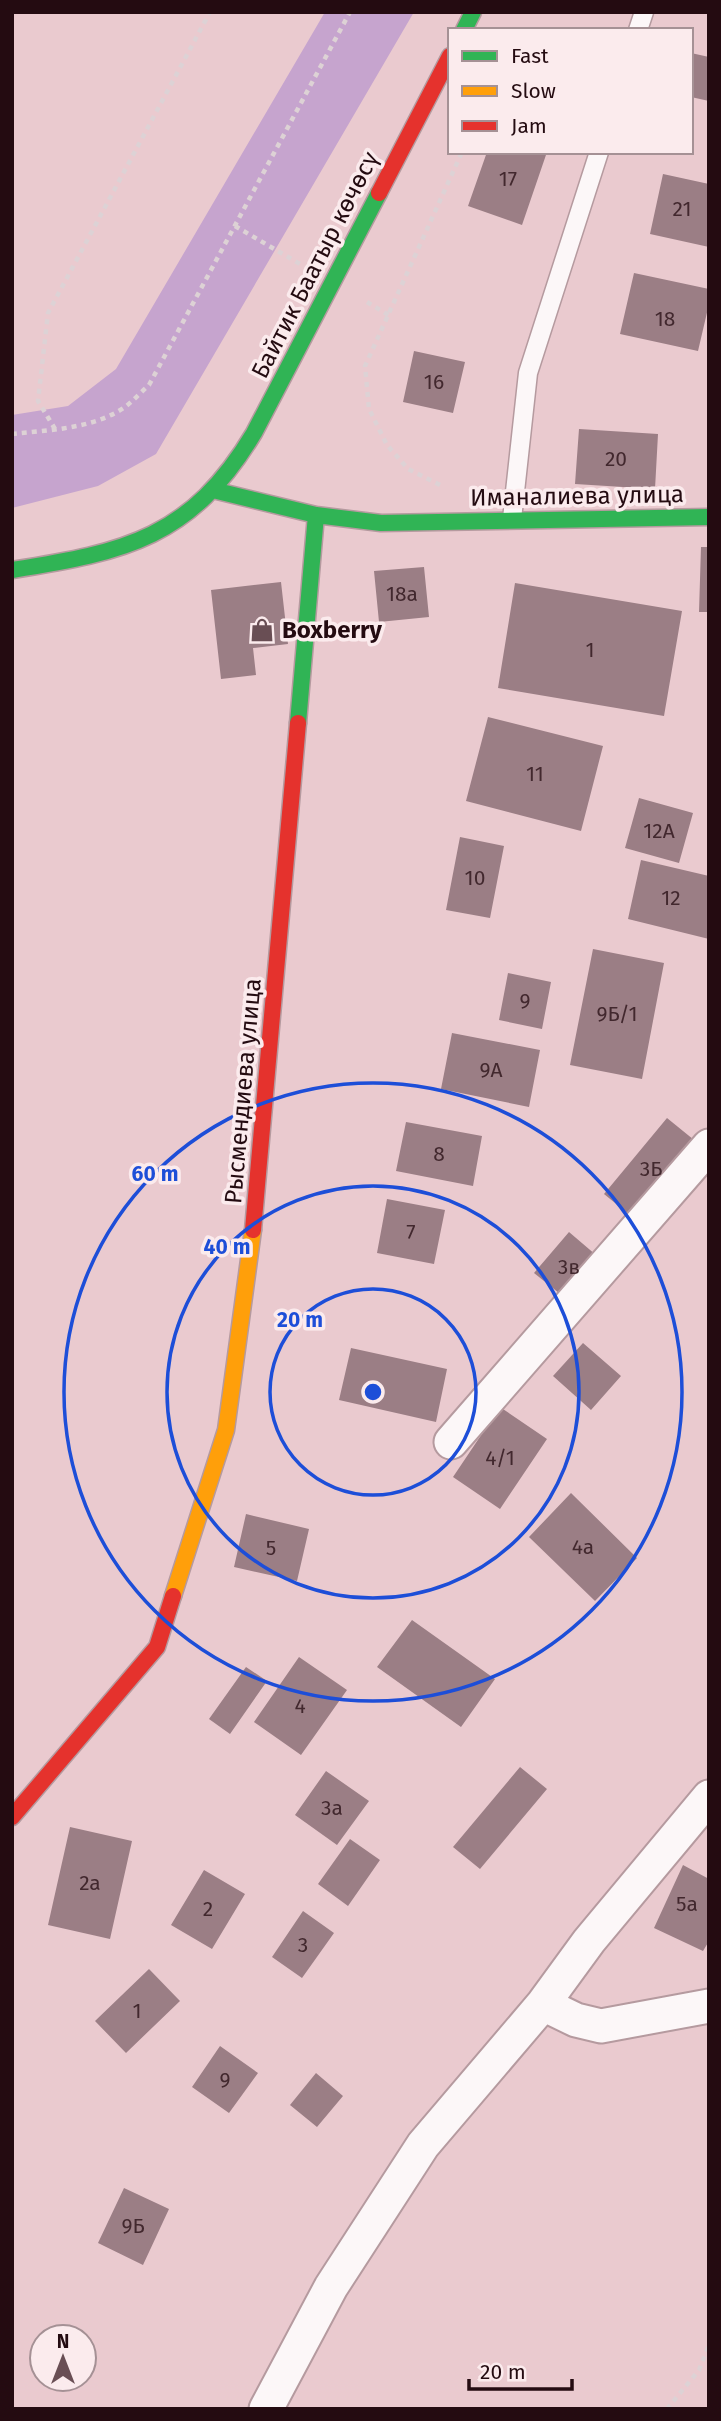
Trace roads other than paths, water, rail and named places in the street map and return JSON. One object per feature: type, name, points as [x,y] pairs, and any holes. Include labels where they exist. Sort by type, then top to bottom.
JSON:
[{"type":"street","points":[[465,28],[473,12]]},
{"type":"street","name":"Байтик Баатыр көчөсү","points":[[12,570],[89,558],[150,536],[214,490],[238,460],[254,433],[448,60]]},
{"type":"street","name":"Иманалиева улица","points":[[214,490],[316,515],[381,523],[709,517]]},
{"type":"street","name":"Рысмендиева улица","points":[[12,1817],[157,1647],[226,1430],[252,1241],[316,515]]},
{"type":"street","points":[[451,1442],[709,1146]]},
{"type":"street","points":[[266,2409],[331,2287],[423,2145],[543,2004],[589,1941],[709,1797]]},
{"type":"street","points":[[543,2004],[576,2020],[601,2026],[709,2007]]},
{"type":"lane","points":[[512,519],[528,373],[598,154]]},
{"type":"place","name":"Boxberry","points":[[262,630]]}]
